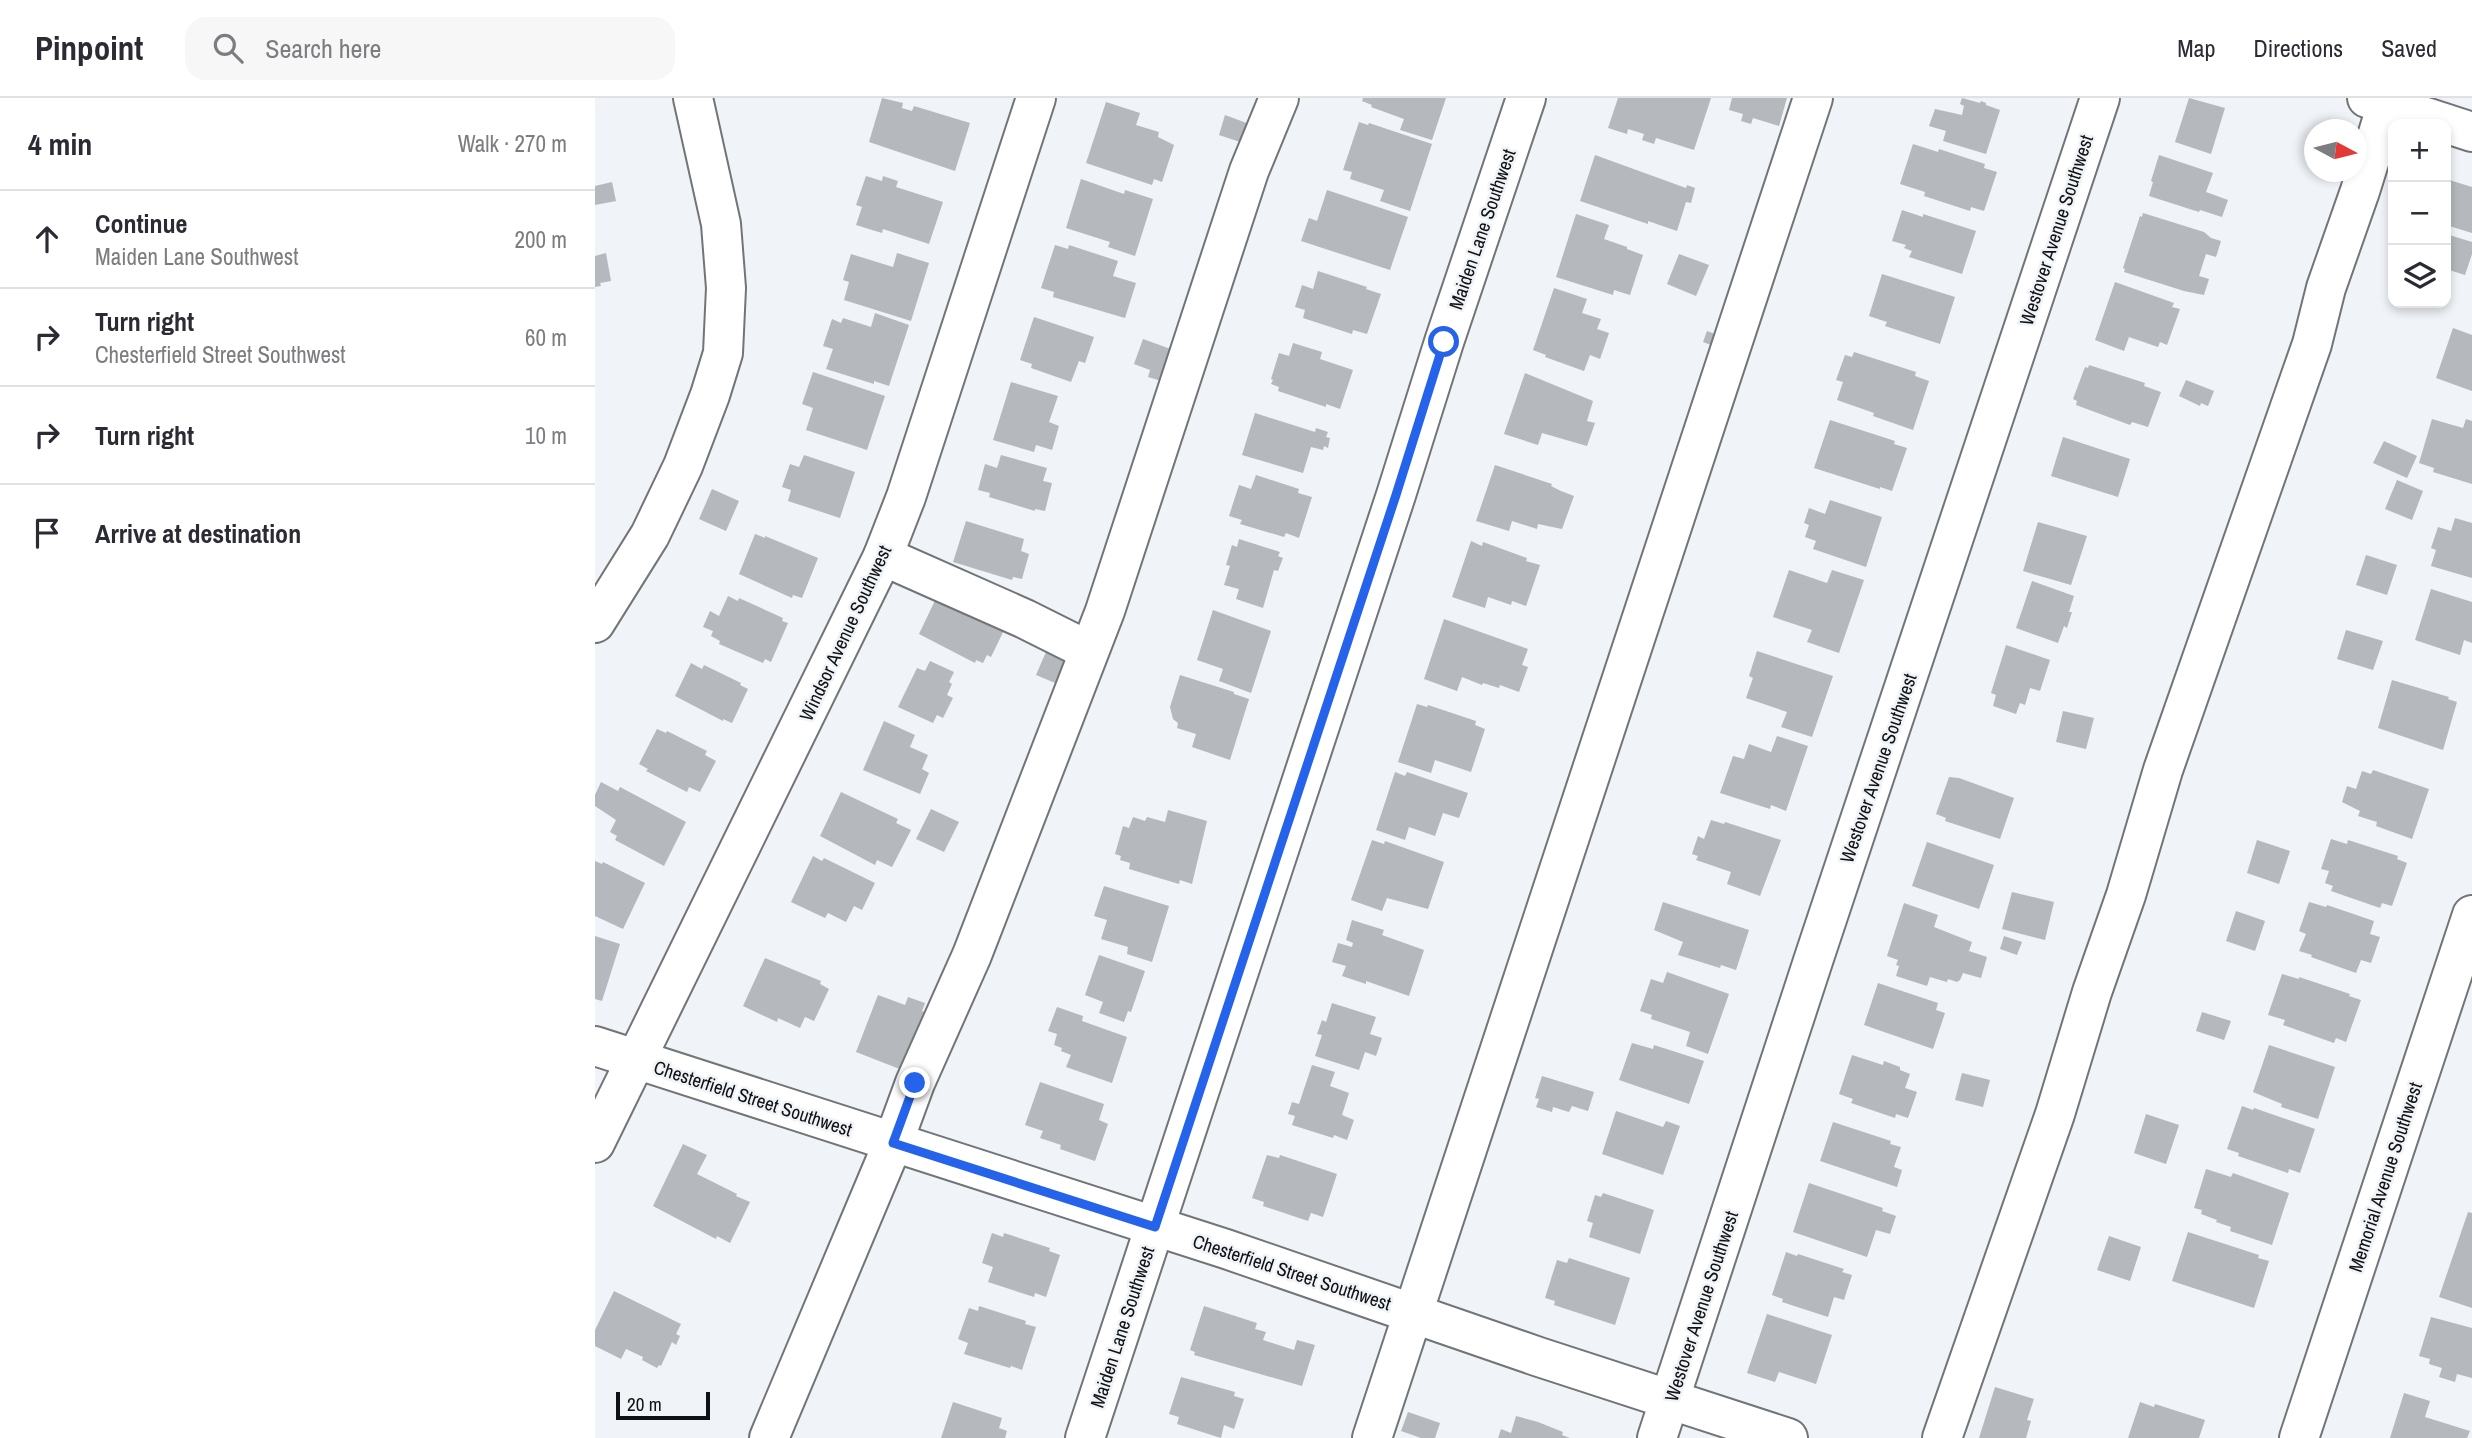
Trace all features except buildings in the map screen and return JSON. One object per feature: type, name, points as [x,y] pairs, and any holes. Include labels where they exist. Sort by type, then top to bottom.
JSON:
[{"type":"street","points":[[595,623],[650,535],[710,395],[723,352],[726,288],[721,225],[693,98]]},
{"type":"street","name":"Windsor Avenue Southwest","points":[[595,1143],[883,556],[906,497],[1036,98]]},
{"type":"street","points":[[769,1438],[893,1143],[915,1083],[972,955],[1105,611],[1249,171],[1279,98]]},
{"type":"street","name":"Maiden Lane Southwest","points":[[1086,1438],[1526,98]]},
{"type":"street","points":[[1372,1438],[1812,98]]},
{"type":"street","name":"Westover Avenue Southwest","points":[[1657,1438],[2100,98]]},
{"type":"street","points":[[1942,1438],[2055,1114],[2092,992],[2126,895],[2163,770],[2312,344],[2326,288],[2360,191],[2381,100],[2472,132]]},
{"type":"street","points":[[883,556],[1025,619],[1089,651]]},
{"type":"street","name":"Memorial Avenue Southwest","points":[[2299,1438],[2472,915]]},
{"type":"street","name":"Chesterfield Street Southwest","points":[[595,1046],[1412,1311],[1539,1357],[1788,1438]]},
{"type":"route","points":[[915,1083],[893,1143],[1155,1227],[1444,342]]}]
